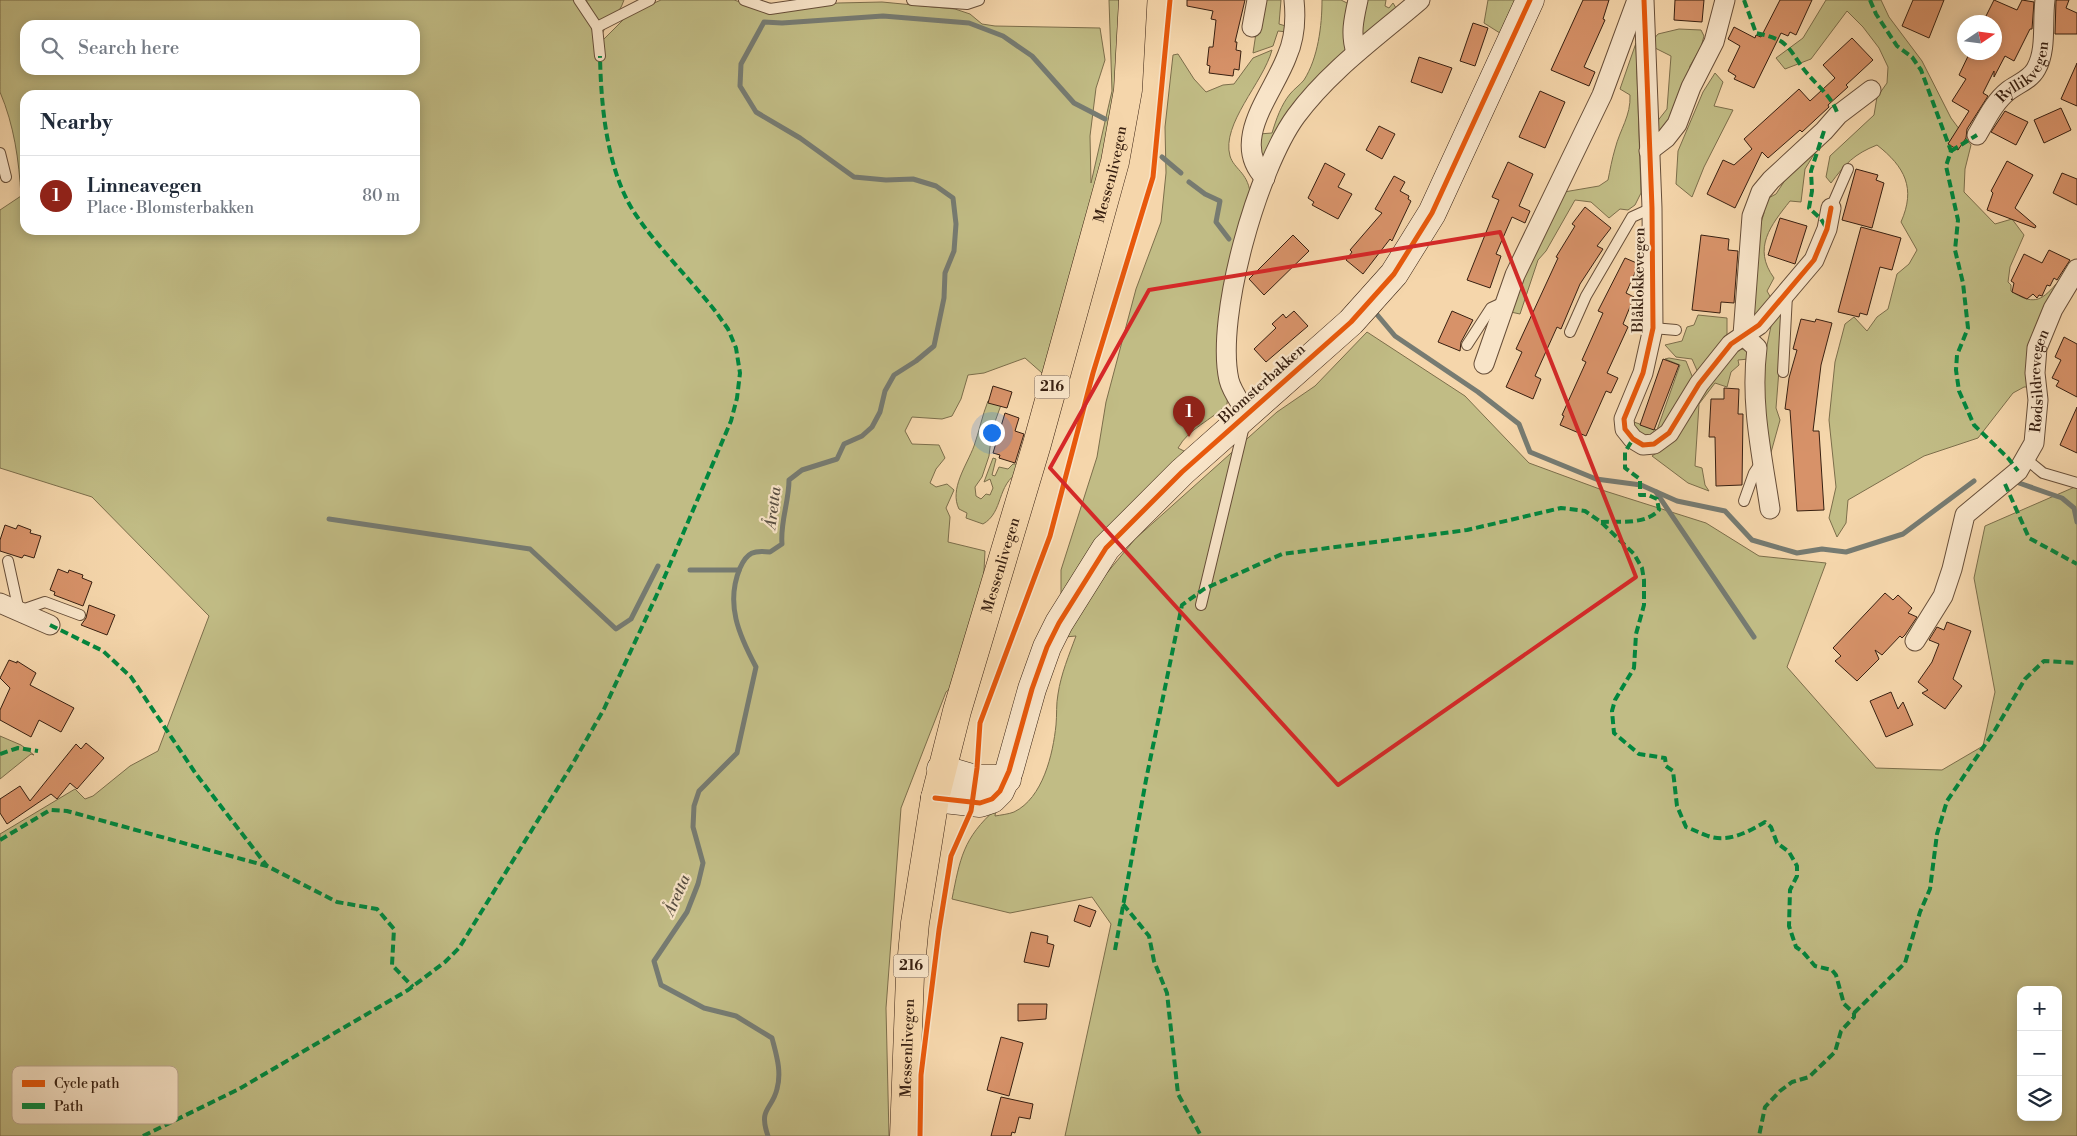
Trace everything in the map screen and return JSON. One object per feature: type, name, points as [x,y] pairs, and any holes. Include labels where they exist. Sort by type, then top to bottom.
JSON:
[{"type":"main road","name":"Messenlivegen","points":[[904,1136],[910,976],[935,798],[941,769],[1037,444],[1115,162],[1128,90],[1133,0]]},
{"type":"street","points":[[1252,27],[1257,0]]},
{"type":"street","points":[[1265,178],[1253,160],[1251,138],[1262,106],[1288,55],[1296,22],[1294,0]]},
{"type":"street","points":[[1356,52],[1352,34],[1358,0]]},
{"type":"street","points":[[1247,414],[1230,382],[1227,338],[1232,297],[1244,240],[1273,158],[1296,116],[1356,52],[1404,7],[1420,0]]},
{"type":"street","name":"Blomsterbakken","points":[[935,798],[980,803],[992,799],[1007,779],[1032,689],[1047,647],[1091,569],[1124,528],[1247,414],[1351,322],[1394,274],[1432,213],[1530,0]]},
{"type":"street","points":[[1484,364],[1504,302],[1529,243],[1602,95],[1637,0]]},
{"type":"street","name":"Blåklokkevegen","points":[[1644,0],[1652,208],[1653,328],[1643,373],[1624,419],[1625,429],[1633,439],[1644,445],[1654,444],[1669,432],[1699,384],[1731,344],[1743,334],[1759,325],[1814,260],[1827,229],[1831,208]]},
{"type":"street","points":[[1649,151],[1666,138],[1677,124],[1691,87],[1714,42],[1725,0]]},
{"type":"street","name":"Ryllikvegen","points":[[1976,135],[2008,91],[2032,75],[2036,69],[2041,55],[2045,0]]},
{"type":"street","points":[[1770,508],[1755,412],[1754,375],[1757,348],[1743,334],[1752,216],[1760,192],[1770,180],[1824,131],[1838,115],[1871,90]]},
{"type":"street","name":"Rødsildrevegen","points":[[1915,641],[1943,596],[1952,569],[1965,516],[2005,484],[2026,459],[2034,443],[2038,400],[2035,373],[2037,348],[2053,310],[2077,269]]},
{"type":"street","points":[[0,603],[50,625]]},
{"type":"street","points":[[941,769],[975,779],[1007,779]]},
{"type":"lane","points":[[580,0],[597,28],[600,56]]},
{"type":"lane","points":[[597,28],[650,0]]},
{"type":"lane","points":[[744,0],[770,9],[831,0]]},
{"type":"lane","points":[[912,0],[967,4],[979,0]]},
{"type":"lane","points":[[0,152],[6,177]]},
{"type":"lane","points":[[1831,208],[1848,168]]},
{"type":"lane","points":[[1570,332],[1586,296],[1632,217],[1652,208]]},
{"type":"lane","points":[[1783,372],[1787,292]]},
{"type":"lane","points":[[1467,345],[1491,308],[1504,302]]},
{"type":"lane","points":[[1653,328],[1676,330]]},
{"type":"lane","points":[[1200,605],[1247,414]]},
{"type":"lane","points":[[2026,459],[2043,472],[2077,483]]},
{"type":"lane","points":[[1744,501],[1754,473],[1762,460]]},
{"type":"lane","points":[[8,561],[20,611],[45,602],[80,615]]},
{"type":"highlighted area","points":[[1500,232],[1636,577],[1338,785],[1050,468],[1149,290]]},
{"type":"shaded area","points":[[0,0],[575,0],[604,39],[629,14],[661,0],[734,0],[775,13],[838,3],[882,2],[955,9],[970,14],[982,24],[995,26],[1100,28],[1105,60],[1096,88],[1090,136],[1091,183],[1112,91],[1109,0],[1125,0],[1115,115],[1047,365],[1042,373],[1025,358],[984,373],[968,375],[961,399],[952,416],[942,419],[912,417],[905,431],[912,444],[939,445],[945,458],[936,469],[930,483],[936,487],[947,484],[954,490],[946,508],[950,517],[948,542],[985,551],[983,590],[953,686],[946,692],[901,808],[886,1008],[889,1136],[0,1136],[0,834],[75,789],[85,799],[93,796],[130,766],[158,751],[209,616],[92,497],[0,468],[0,210],[20,197],[20,235],[420,235],[420,90],[20,90],[20,182],[15,143],[9,117],[0,92]]},
{"type":"shaded area","points":[[586,0],[624,0],[619,11],[602,34],[600,24]]},
{"type":"shaded area","points":[[1261,0],[1281,0],[1279,24],[1289,27],[1287,32],[1278,31],[1273,46],[1253,53]]},
{"type":"shaded area","points":[[1322,0],[1341,0],[1349,4],[1347,53],[1268,154],[1260,157],[1259,134],[1272,133],[1284,103],[1304,80],[1313,62],[1320,31]]},
{"type":"shaded area","points":[[1363,0],[1386,0],[1385,6],[1389,8],[1393,3],[1396,8],[1362,43]]},
{"type":"shaded area","points":[[1488,0],[1519,0],[1503,35],[1484,23]]},
{"type":"shaded area","points":[[1826,0],[1881,0],[1889,17],[1922,61],[1951,118],[1971,145],[1965,169],[1964,192],[1995,224],[2012,219],[2024,235],[2010,267],[2008,282],[2011,285],[2011,291],[2025,298],[2036,300],[2046,295],[2056,284],[2060,290],[2032,387],[2024,387],[2013,393],[1978,438],[1924,456],[1848,500],[1846,523],[1837,537],[1829,518],[1836,487],[1829,420],[1835,362],[1845,324],[1854,317],[1867,331],[1877,317],[1888,309],[1897,274],[1909,264],[1917,250],[1901,222],[1908,199],[1905,179],[1901,170],[1887,153],[1877,145],[1851,160],[1831,183],[1826,177],[1830,156],[1874,115],[1877,97],[1887,83],[1888,67],[1879,48],[1863,27],[1847,11],[1811,59],[1785,69],[1776,58],[1803,38]]},
{"type":"shaded area","points":[[1679,29],[1701,30],[1704,36],[1701,47],[1690,66],[1685,93],[1662,132],[1657,132],[1656,123],[1667,109],[1671,56],[1653,47],[1653,40],[1658,34]]},
{"type":"shaded area","points":[[1636,43],[1641,193],[1635,205],[1628,210],[1620,209],[1609,218],[1591,202],[1575,200],[1546,251],[1538,260],[1520,314],[1506,311],[1564,192],[1599,186],[1608,180],[1617,142],[1630,103],[1630,95],[1620,89]]},
{"type":"shaded area","points":[[1272,50],[1267,63],[1237,117],[1229,144],[1230,156],[1246,180],[1250,192],[1227,404],[1188,435],[1178,448],[1186,452],[1061,603],[1061,570],[1097,457],[1106,402],[1136,289],[1161,222],[1166,173],[1165,127],[1173,55],[1178,54],[1194,79],[1206,92],[1223,85],[1234,84],[1253,58]]},
{"type":"shaded area","points":[[1715,73],[1723,82],[1714,106],[1733,110],[1704,167],[1692,197],[1676,184],[1678,151],[1703,92]]},
{"type":"shaded area","points":[[1813,151],[1816,151],[1805,169],[1801,202],[1790,201],[1776,219],[1767,237],[1764,247],[1765,257],[1774,278],[1767,291],[1771,298],[1755,319],[1752,316],[1759,229],[1764,213],[1763,201],[1776,194],[1791,171]]},
{"type":"shaded area","points":[[1784,306],[1776,408],[1780,420],[1770,456],[1761,374],[1771,326],[1778,310]]},
{"type":"shaded area","points":[[1698,315],[1727,318],[1727,342],[1699,375],[1692,359],[1676,357],[1665,345],[1682,341],[1687,327],[1694,325]]},
{"type":"shaded area","points":[[1367,332],[1465,396],[1529,463],[1605,491],[1706,523],[1759,556],[1826,563],[1787,667],[1876,768],[1942,770],[1983,746],[1995,692],[1974,578],[1985,526],[2077,486],[2077,1136],[1065,1136],[1111,924],[1092,897],[1010,913],[952,899],[961,861],[970,840],[985,820],[996,809],[995,816],[1014,812],[1024,805],[1032,797],[1045,774],[1052,749],[1056,725],[1057,698],[1061,679],[1076,636],[1065,637],[1092,591],[1135,539],[1277,412],[1315,386]]},
{"type":"shaded area","points":[[1738,350],[1747,351],[1749,359],[1738,360],[1739,365],[1731,372],[1727,387],[1715,383],[1699,404],[1695,466],[1702,468],[1705,485],[1709,491],[1688,483],[1652,456],[1671,443],[1680,433],[1697,401]]},
{"type":"shaded area","points":[[1665,359],[1686,361],[1694,381],[1659,435],[1641,438],[1631,421],[1657,430],[1680,365]]},
{"type":"shaded area","points":[[988,401],[1001,405],[992,430],[989,456],[982,477],[975,487],[976,496],[981,499],[986,494],[990,495],[993,488],[990,479],[984,482],[993,458],[996,459],[992,475],[995,476],[999,467],[1008,469],[1013,464],[1018,464],[1019,472],[1007,484],[994,513],[983,524],[966,518],[967,513],[959,509],[956,493],[960,477],[974,446]]},
{"type":"shaded area","points":[[0,736],[21,745],[34,755],[31,754],[0,779]]},
{"type":"building","points":[[1187,0],[1245,0],[1235,42],[1237,42],[1236,50],[1241,51],[1239,70],[1234,69],[1233,76],[1209,73],[1210,66],[1207,65],[1209,47],[1213,47],[1216,20],[1211,19],[1213,11],[1187,6]]},
{"type":"building","points":[[1583,0],[1609,0],[1603,19],[1605,20],[1584,67],[1595,72],[1589,86],[1551,70]]},
{"type":"building","points":[[1675,0],[1704,0],[1702,22],[1674,20]]},
{"type":"building","points":[[1780,0],[1812,0],[1796,35],[1790,32],[1788,36],[1781,33],[1754,88],[1734,79],[1736,76],[1728,71],[1740,46],[1728,39],[1734,27],[1755,38],[1756,35],[1761,37]]},
{"type":"building","points":[[1913,0],[1944,0],[1929,38],[1902,26]]},
{"type":"building","points":[[1994,0],[2017,10],[2022,0],[2034,2],[2032,29],[2030,29],[2014,61],[2005,56],[1994,77],[1994,71],[1983,93],[1988,96],[1967,129],[1966,138],[1958,150],[1948,144],[1969,111],[1952,101],[1966,79],[1959,75],[1966,60],[2002,60],[2002,15],[1986,15]]},
{"type":"building","points":[[2056,0],[2069,0],[2066,8],[2077,13],[2077,34],[2055,34]]},
{"type":"building","points":[[1473,23],[1488,28],[1475,66],[1460,61]]},
{"type":"building","points":[[1852,38],[1873,60],[1846,85],[1848,87],[1802,132],[1800,130],[1768,158],[1762,152],[1735,208],[1707,194],[1723,160],[1734,165],[1752,149],[1744,139],[1799,89],[1810,101],[1835,78],[1823,65]]},
{"type":"building","points":[[1419,57],[1452,68],[1442,93],[1411,82]]},
{"type":"building","points":[[2077,63],[2077,106],[2061,99]]},
{"type":"building","points":[[1540,91],[1565,102],[1545,148],[1519,137]]},
{"type":"building","points":[[2061,108],[2071,130],[2044,143],[2034,120]]},
{"type":"building","points":[[2005,111],[2028,122],[2016,145],[1991,132]]},
{"type":"building","points":[[1379,126],[1395,134],[1382,159],[1366,150]]},
{"type":"building","points":[[2007,161],[2033,175],[2015,208],[2036,226],[2035,228],[1987,210],[1993,193],[1991,191]]},
{"type":"building","points":[[1508,162],[1533,174],[1519,206],[1530,211],[1525,223],[1512,217],[1496,254],[1501,256],[1490,288],[1467,280],[1499,200],[1492,197]]},
{"type":"building","points":[[1325,163],[1345,174],[1338,187],[1352,194],[1338,219],[1312,205],[1314,202],[1308,198]]},
{"type":"building","points":[[1856,169],[1878,175],[1876,180],[1884,183],[1872,228],[1842,220]]},
{"type":"building","points":[[2062,173],[2077,179],[2077,205],[2053,193]]},
{"type":"building","points":[[1394,176],[1405,182],[1400,191],[1409,196],[1408,199],[1411,201],[1392,241],[1390,239],[1363,274],[1346,260],[1352,252],[1350,250],[1382,213],[1375,209]]},
{"type":"building","points":[[1585,207],[1611,228],[1597,246],[1603,249],[1580,284],[1561,329],[1557,327],[1535,376],[1541,379],[1533,399],[1506,387],[1522,352],[1516,349],[1558,258],[1556,257],[1575,226],[1572,224]]},
{"type":"building","points":[[1780,218],[1807,226],[1795,264],[1768,255]]},
{"type":"building","points":[[1861,227],[1901,238],[1892,270],[1880,267],[1867,315],[1860,313],[1859,317],[1838,312]]},
{"type":"building","points":[[1293,235],[1309,251],[1264,295],[1249,279]]},
{"type":"building","points":[[1701,235],[1729,239],[1728,250],[1738,251],[1734,303],[1721,302],[1720,313],[1692,310]]},
{"type":"building","points":[[2049,250],[2070,260],[2057,280],[2054,278],[2050,286],[2047,285],[2042,296],[2039,295],[2037,298],[2033,294],[2027,299],[2012,292],[2014,283],[2011,281],[2024,254],[2042,263]]},
{"type":"building","points":[[1625,258],[1639,264],[1626,293],[1634,297],[1623,324],[1628,327],[1607,373],[1618,378],[1611,393],[1606,391],[1586,436],[1560,425],[1564,416],[1562,415],[1586,362],[1582,360],[1603,313],[1598,311]]},
{"type":"building","points":[[1294,311],[1308,326],[1266,362],[1254,349],[1276,328],[1272,324],[1283,314],[1286,318]]},
{"type":"building","points":[[1452,311],[1473,320],[1461,342],[1460,351],[1438,342]]},
{"type":"building","points":[[1801,319],[1815,322],[1816,319],[1832,323],[1821,365],[1813,431],[1819,431],[1824,510],[1797,511],[1790,410],[1785,409],[1789,378],[1797,350],[1793,349]]},
{"type":"building","points":[[2064,337],[2077,344],[2077,397],[2056,386],[2059,381],[2052,378],[2061,360],[2055,357]]},
{"type":"building","points":[[1663,359],[1679,365],[1654,430],[1640,425]]},
{"type":"building","points":[[993,386],[1012,392],[1007,408],[988,403]]},
{"type":"building","points":[[1724,388],[1739,389],[1738,414],[1743,414],[1742,485],[1716,486],[1715,437],[1709,437],[1711,399],[1724,399]]},
{"type":"building","points":[[2077,407],[2077,453],[2060,445]]},
{"type":"building","points":[[1005,413],[1019,418],[1015,431],[1024,434],[1015,463],[999,458],[1000,455],[993,453]]},
{"type":"building","points":[[5,525],[16,529],[18,525],[31,530],[30,533],[41,536],[34,558],[24,555],[22,558],[0,551],[0,540]]},
{"type":"building","points":[[58,569],[68,573],[69,570],[83,575],[82,578],[92,582],[83,606],[54,595],[55,592],[50,590]]},
{"type":"building","points":[[1885,593],[1893,600],[1898,595],[1912,608],[1908,613],[1917,617],[1905,635],[1902,638],[1900,636],[1882,655],[1875,650],[1879,659],[1857,681],[1835,661],[1841,656],[1833,648]]},
{"type":"building","points":[[89,605],[115,615],[107,635],[81,625],[86,618]]},
{"type":"building","points":[[1947,622],[1971,631],[1953,679],[1962,686],[1945,709],[1922,693],[1928,690],[1918,682],[1932,662],[1939,644],[1929,640],[1937,627],[1944,630]]},
{"type":"building","points":[[9,660],[17,663],[17,661],[36,673],[30,685],[74,708],[61,732],[39,720],[31,737],[0,720],[0,710],[10,688],[0,678]]},
{"type":"building","points":[[1891,692],[1898,709],[1903,702],[1913,725],[1886,737],[1870,701]]},
{"type":"building","points":[[86,743],[104,758],[77,789],[70,783],[57,799],[51,794],[7,824],[0,813],[0,799],[20,786],[30,801],[76,744],[81,749]]},
{"type":"building","points":[[1079,905],[1096,911],[1090,927],[1074,921]]},
{"type":"building","points":[[1031,932],[1048,936],[1047,943],[1054,945],[1049,967],[1024,962]]},
{"type":"building","points":[[1018,1004],[1047,1004],[1046,1019],[1018,1021]]},
{"type":"building","points":[[1001,1037],[1023,1043],[1009,1096],[987,1090]]},
{"type":"building","points":[[1001,1097],[1033,1104],[1030,1119],[1019,1117],[1015,1133],[1012,1132],[1011,1136],[991,1136]]},
{"type":"waterway","name":"Åretta","points":[[768,1136],[764,1120],[765,1114],[775,1096],[779,1076],[772,1038],[736,1016],[704,1008],[661,985],[654,961],[687,912],[698,884],[703,863],[693,827],[694,806],[699,791],[737,753],[756,667],[744,643],[734,607],[734,594],[740,568],[748,555],[760,551],[770,552],[782,544],[782,528],[789,480],[802,470],[837,459],[844,444],[862,436],[872,427],[880,412],[885,391],[894,375],[916,361],[934,346],[944,298],[945,273],[954,251],[956,224],[953,198],[936,186],[913,179],[886,180],[854,177],[800,138],[756,112],[740,86],[741,64],[764,22],[782,23],[883,16],[969,23],[1003,36],[1032,56],[1074,103],[1105,119]]},
{"type":"waterway","points":[[1162,157],[1181,173]]},
{"type":"waterway","points":[[1189,182],[1205,194],[1220,201],[1216,222],[1229,239]]},
{"type":"waterway","points":[[1374,311],[1395,336],[1478,392],[1519,424],[1530,452],[1596,479],[1641,485],[1677,501],[1725,511],[1752,540],[1797,553],[1822,549],[1846,552],[1903,534],[1974,481]]},
{"type":"waterway","points":[[2019,483],[2062,498],[2074,508],[2077,522]]},
{"type":"waterway","points":[[1656,492],[1754,637]]},
{"type":"waterway","points":[[329,519],[530,549],[616,629],[631,619],[658,566]]},
{"type":"waterway","points":[[690,570],[739,570]]},
{"type":"marked path","points":[[1744,0],[1756,33],[1766,35],[1786,45],[1828,97],[1838,115]]},
{"type":"marked path","points":[[1870,0],[1876,14],[1897,46],[1912,57],[1921,70],[1951,151],[1946,166],[1958,220],[1955,250],[1963,283],[1968,328],[1957,355],[1956,370],[1959,391],[1974,425],[2008,458],[2018,471]]},
{"type":"marked path","points":[[178,1119],[239,1089],[408,990],[445,962],[459,948],[572,765],[604,709],[659,590],[731,421],[737,398],[740,373],[736,348],[728,329],[716,312],[638,218],[619,182],[604,118],[600,56]]},
{"type":"marked path","points":[[1824,131],[1811,171],[1812,191],[1809,208],[1821,219],[1827,229]]},
{"type":"marked path","points":[[1951,151],[1977,135]]},
{"type":"marked path","points":[[1601,522],[1640,520],[1653,515],[1659,510],[1657,499],[1648,495],[1640,495],[1640,479],[1625,468],[1625,452],[1633,439]]},
{"type":"marked path","points":[[2005,484],[2029,538],[2077,564]]},
{"type":"marked path","points":[[1115,950],[1146,780],[1182,605],[1204,589],[1282,554],[1467,530],[1561,508],[1585,511],[1601,522],[1634,554],[1642,568],[1644,580],[1644,605],[1636,634],[1634,668],[1615,700],[1612,711],[1614,733],[1639,754],[1665,758],[1666,766],[1673,771],[1677,806],[1686,827],[1715,838],[1745,833],[1765,822],[1771,827],[1777,843],[1789,852],[1797,866],[1797,876],[1790,890],[1789,926],[1796,947],[1815,966],[1832,970],[1836,975],[1844,1004],[1854,1013],[1854,1017],[1841,1031],[1835,1052],[1809,1077],[1792,1082],[1780,1091],[1765,1107],[1759,1136]]},
{"type":"marked path","points":[[50,625],[103,651],[131,677],[196,774],[267,866]]},
{"type":"marked path","points":[[1854,1013],[1905,963],[1920,912],[1930,889],[1937,834],[1947,801],[1995,730],[2025,679],[2044,661],[2077,663]]},
{"type":"marked path","points":[[0,754],[18,748],[38,751]]},
{"type":"marked path","points":[[0,840],[50,810],[67,811],[267,866],[337,902],[377,909],[394,929],[392,965],[413,987]]},
{"type":"marked path","points":[[1123,904],[1149,936],[1154,961],[1167,993],[1178,1094],[1201,1136]]},
{"type":"marked path","points":[[143,1136],[168,1124]]},
{"type":"cycle path","points":[[920,1136],[921,1075],[939,930],[951,856],[971,811],[977,768],[980,723],[1050,536],[1093,373],[1153,177],[1170,0]]},
{"type":"cycle path","points":[[935,798],[980,803],[992,799],[1000,791],[1009,771],[1032,689],[1047,647],[1059,623],[1106,548],[1182,472],[1351,322],[1394,274],[1432,213],[1530,0]]},
{"type":"cycle path","points":[[1644,0],[1652,208],[1653,328],[1643,373],[1624,419],[1625,429],[1633,439],[1643,445],[1654,444],[1669,433],[1699,384],[1731,344],[1759,325],[1814,260],[1827,229],[1831,208]]},
{"type":"place","name":"Linneavegen","points":[[1189,437]]}]
